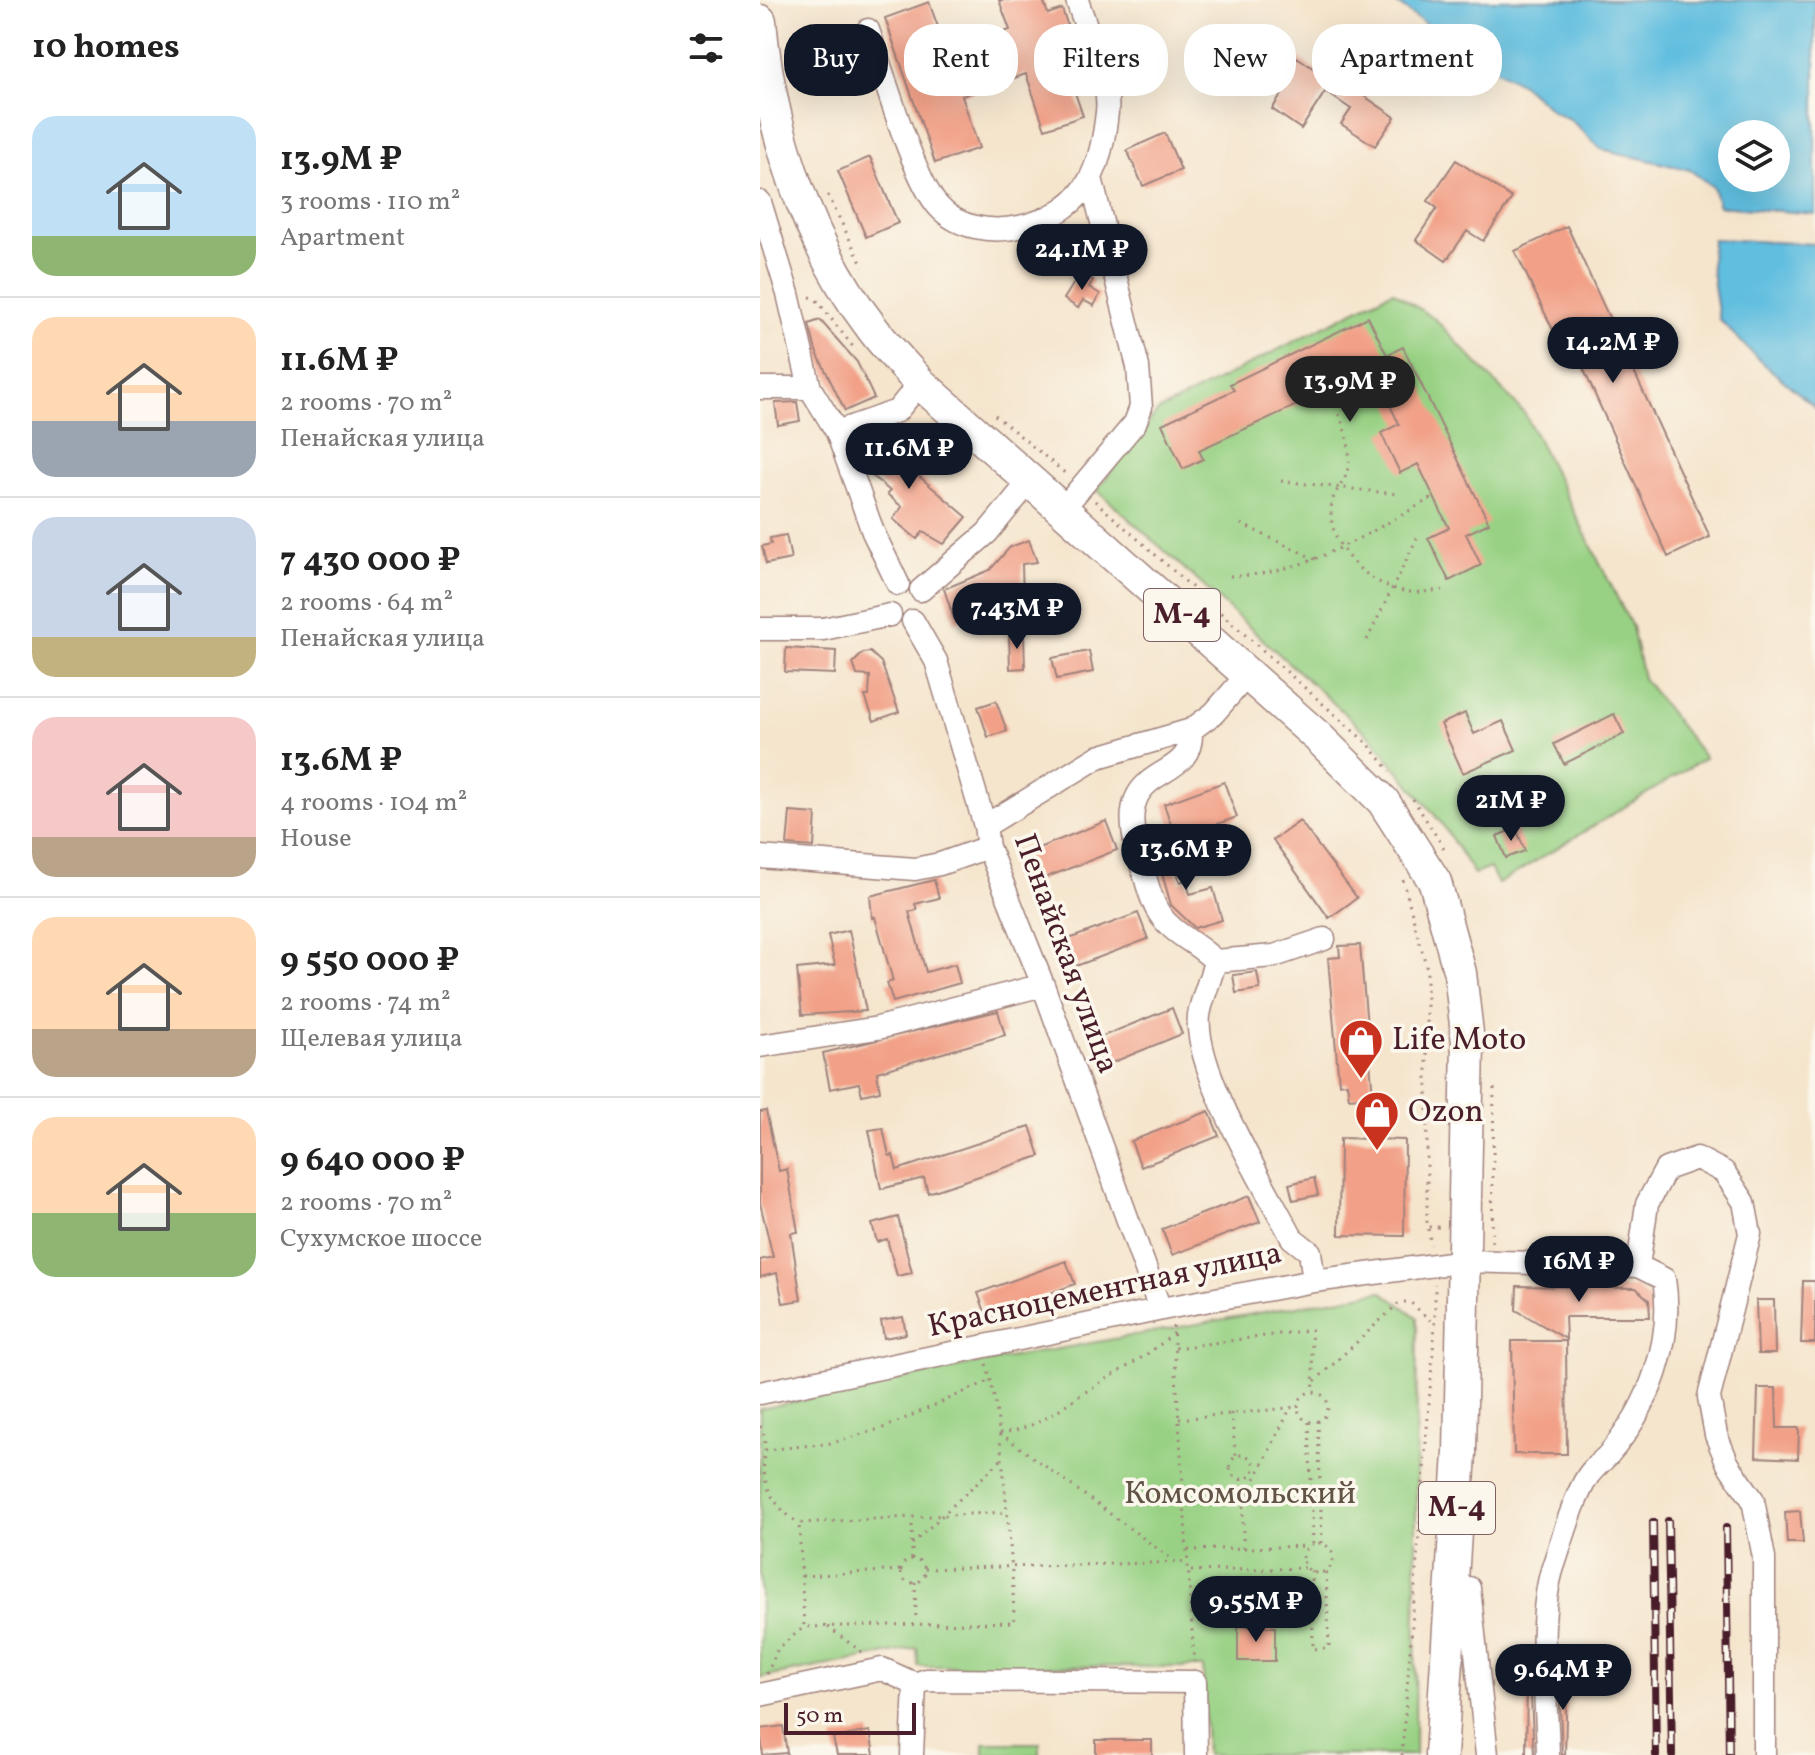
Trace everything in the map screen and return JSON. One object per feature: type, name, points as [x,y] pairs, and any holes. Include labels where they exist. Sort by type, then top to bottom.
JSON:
[{"type":"highway","name":"М-4","points":[[760,21],[763,58],[777,117],[816,238],[872,328],[920,383],[1248,674],[1383,801],[1435,882],[1460,973],[1468,1042],[1450,1263],[1460,1453],[1441,1755]]},
{"type":"highway","name":"М-4","points":[[1450,1263],[1472,1451],[1469,1588],[1459,1755]]},
{"type":"street","points":[[1062,510],[1135,423],[1141,407],[1138,367],[1091,178],[1108,109],[1094,50],[1077,0]]},
{"type":"street","points":[[888,86],[922,180],[939,207],[962,222],[1009,229],[1042,219],[1062,210],[1091,178]]},
{"type":"street","points":[[760,202],[788,294],[810,388],[837,432],[873,532],[898,584]]},
{"type":"street","points":[[837,432],[897,411],[920,383]]},
{"type":"street","points":[[760,388],[810,388]]},
{"type":"street","points":[[921,590],[987,533],[1029,482]]},
{"type":"street","points":[[890,615],[886,597],[898,584],[906,583],[921,590]]},
{"type":"street","points":[[760,629],[823,629],[890,615],[905,622],[913,621],[924,607],[921,590]]},
{"type":"street","name":"Пенайская улица","points":[[913,621],[936,661],[986,837],[1166,1308]]},
{"type":"street","points":[[760,857],[915,869],[940,864],[986,837],[1098,757],[1191,730],[1214,713],[1248,674]]},
{"type":"street","points":[[1191,730],[1192,746],[1185,759],[1150,779],[1134,797],[1130,822],[1157,912],[1170,927],[1202,947],[1215,961]]},
{"type":"street","points":[[1215,961],[1274,956],[1324,939]]},
{"type":"street","points":[[1215,961],[1199,1017],[1205,1057],[1219,1095],[1292,1238],[1310,1252],[1314,1281]]},
{"type":"street","points":[[760,1046],[878,1028],[1043,985]]},
{"type":"street","points":[[1548,1755],[1545,1613],[1552,1570],[1588,1476],[1610,1453],[1642,1403],[1664,1348],[1669,1308],[1664,1279],[1638,1266],[1647,1204],[1666,1169],[1697,1158],[1724,1172],[1744,1202],[1750,1234],[1709,1397],[1716,1435],[1724,1454],[1753,1500],[1764,1558],[1764,1755]]},
{"type":"street","name":"Красноцементная улица","points":[[760,1393],[1166,1308],[1314,1281],[1450,1263],[1638,1266]]},
{"type":"street","points":[[1469,1588],[1487,1755]]},
{"type":"street","points":[[763,1694],[873,1670],[897,1673],[915,1684]]},
{"type":"street","points":[[915,1684],[926,1680],[1195,1682],[1196,1755]]},
{"type":"street","points":[[912,1755],[915,1684]]},
{"type":"street","points":[[1431,1755],[1445,1715]]},
{"type":"path","points":[[1339,414],[1348,439],[1350,459],[1332,501],[1332,515],[1343,546],[1355,566],[1393,588],[1419,593],[1442,590]]},
{"type":"path","points":[[1281,481],[1397,494]]},
{"type":"path","points":[[1230,576],[1272,574],[1317,560],[1434,497]]},
{"type":"path","points":[[1241,524],[1317,560]]},
{"type":"path","points":[[1367,640],[1417,538]]},
{"type":"path","points":[[1402,1755],[1435,1325],[1450,1263],[1427,1227]]},
{"type":"path","points":[[1314,1382],[1400,1302],[1410,1302],[1435,1325]]},
{"type":"path","points":[[1166,1308],[1174,1333],[1195,1682]]},
{"type":"path","points":[[1175,1348],[1311,1330],[1314,1392]]},
{"type":"path","points":[[1000,1433],[1021,1430],[1051,1418],[1085,1392],[1147,1357],[1174,1333]]},
{"type":"path","points":[[763,1694],[778,1648],[804,1627],[1014,1622],[1013,1567],[1000,1433],[991,1380],[981,1349]]},
{"type":"path","points":[[765,1450],[832,1443],[886,1427],[991,1380]]},
{"type":"path","points":[[1314,1392],[1322,1395],[1328,1405],[1325,1416],[1309,1422],[1302,1417],[1298,1407],[1303,1396],[1314,1392]]},
{"type":"path","points":[[1243,1503],[1291,1407]]},
{"type":"path","points":[[1179,1419],[1298,1407]]},
{"type":"path","points":[[1231,1413],[1236,1457]]},
{"type":"path","points":[[1312,1571],[1313,1649],[1329,1648],[1326,1571],[1333,1555],[1322,1543],[1318,1421]]},
{"type":"path","points":[[1307,1568],[1303,1557],[1311,1545],[1309,1422]]},
{"type":"path","points":[[760,1426],[765,1450],[764,1472],[772,1501],[799,1523],[1008,1512]]},
{"type":"path","points":[[1000,1433],[1177,1563]]},
{"type":"path","points":[[1241,1479],[1250,1476],[1254,1465],[1247,1456],[1236,1457],[1230,1464],[1230,1471],[1241,1479],[1243,1548]]},
{"type":"path","points":[[912,1544],[1002,1459]]},
{"type":"path","points":[[802,1576],[901,1570],[912,1559],[912,1517]]},
{"type":"path","points":[[799,1523],[804,1627]]},
{"type":"path","points":[[1188,1550],[1322,1543]]},
{"type":"path","points":[[901,1570],[906,1580],[915,1582],[922,1578],[925,1569],[921,1562],[912,1559]]},
{"type":"path","points":[[925,1569],[1188,1562]]},
{"type":"path","points":[[1189,1571],[1307,1568],[1326,1571]]},
{"type":"path","points":[[915,1582],[916,1624]]},
{"type":"path","points":[[828,1627],[866,1656],[873,1670]]},
{"type":"green space","points":[[1393,291],[1436,320],[1525,414],[1632,627],[1643,678],[1705,758],[1498,884],[1490,868],[1474,874],[1442,824],[1372,738],[1097,490],[1158,411]]},
{"type":"green space","name":"Комсомольский","points":[[1381,1291],[1417,1317],[1415,1755],[1206,1755],[1203,1667],[918,1666],[917,1648],[760,1678],[760,1409],[974,1364]]},
{"type":"green space","points":[[984,1743],[1040,1743],[1040,1755],[984,1755]]},
{"type":"water","points":[[1392,0],[1815,0],[1815,214],[1719,206],[1713,187],[1690,170],[1601,149],[1571,120],[1553,111],[1523,85],[1502,73],[1502,24],[1425,24]]},
{"type":"water","points":[[1712,239],[1815,244],[1815,407],[1758,359],[1719,319],[1711,264]]},
{"type":"building","points":[[999,0],[1043,0],[1048,14],[1062,9],[1067,24],[1034,24],[1034,96],[1076,96],[1083,116],[1045,129],[1026,74],[1018,77],[1018,24],[1008,24]]},
{"type":"building","points":[[929,2],[937,24],[904,24],[904,73],[885,18]]},
{"type":"building","points":[[1296,58],[1312,67],[1312,96],[1322,96],[1301,129],[1272,109],[1281,96],[1296,96]]},
{"type":"building","points":[[912,96],[962,96],[979,148],[935,163]]},
{"type":"building","points":[[1332,96],[1364,96],[1395,117],[1375,146],[1341,124],[1351,109]]},
{"type":"building","points":[[1165,133],[1181,170],[1143,186],[1127,150]]},
{"type":"building","points":[[870,157],[898,223],[866,237],[838,171]]},
{"type":"building","points":[[1456,160],[1512,198],[1483,241],[1467,231],[1446,261],[1416,240],[1437,208],[1428,201]]},
{"type":"building","points":[[1567,226],[1710,537],[1668,557],[1575,350],[1565,355],[1515,251]]},
{"type":"building","points":[[1080,273],[1093,280],[1089,287],[1100,294],[1094,306],[1083,300],[1078,308],[1064,299]]},
{"type":"building","points":[[1368,317],[1387,355],[1403,347],[1489,523],[1466,534],[1481,565],[1449,581],[1428,538],[1449,528],[1418,464],[1400,473],[1381,433],[1399,424],[1373,370],[1199,450],[1203,459],[1183,469],[1162,424],[1234,390],[1230,384]]},
{"type":"building","points":[[820,320],[857,362],[874,398],[845,411],[816,351],[809,324]]},
{"type":"building","points":[[797,402],[800,421],[778,425],[775,403]]},
{"type":"building","points":[[878,433],[911,461],[907,466],[967,517],[944,544],[923,532],[917,539],[893,519],[902,507],[887,494],[890,491],[865,470],[855,441]]},
{"type":"building","points":[[786,535],[791,559],[766,564],[762,546],[771,544],[770,538]]},
{"type":"building","points":[[1029,540],[1037,562],[1022,564],[1023,598],[955,622],[944,589],[990,570],[1010,547]]},
{"type":"building","points":[[1009,634],[1024,634],[1025,668],[1010,669]]},
{"type":"building","points":[[786,648],[836,651],[835,674],[785,672]]},
{"type":"building","points":[[1089,651],[1093,672],[1057,679],[1052,658]]},
{"type":"building","points":[[870,652],[881,662],[899,712],[874,721],[865,696],[869,696],[870,676],[857,675],[853,663],[863,653]]},
{"type":"building","points":[[996,701],[1007,731],[988,737],[978,707]]},
{"type":"building","points":[[1465,713],[1474,734],[1503,721],[1516,750],[1463,773],[1441,724]]},
{"type":"building","points":[[1614,714],[1624,734],[1564,764],[1554,744]]},
{"type":"building","points":[[1224,782],[1237,817],[1198,831],[1195,827],[1197,831],[1176,839],[1164,804]]},
{"type":"building","points":[[790,812],[816,814],[814,847],[787,845]]},
{"type":"building","points":[[1106,821],[1117,850],[1037,881],[1026,853]]},
{"type":"building","points":[[1300,821],[1357,898],[1329,918],[1273,840]]},
{"type":"building","points":[[1516,828],[1525,851],[1506,858],[1497,836]]},
{"type":"building","points":[[1166,838],[1180,882],[1186,880],[1190,894],[1213,888],[1222,920],[1195,928],[1171,905],[1153,842]]},
{"type":"building","points":[[934,880],[939,898],[915,904],[917,910],[909,912],[926,972],[955,964],[960,983],[893,1002],[887,983],[893,981],[875,917],[872,918],[870,896]]},
{"type":"building","points":[[1138,913],[1148,939],[1068,969],[1058,943]]},
{"type":"building","points":[[849,930],[866,1011],[802,1015],[797,969],[835,965],[828,935]]},
{"type":"building","points":[[1360,945],[1373,1096],[1349,1098],[1347,1083],[1339,1084],[1328,958],[1340,957],[1339,946]]},
{"type":"building","points":[[1257,972],[1260,989],[1236,993],[1233,975]]},
{"type":"building","points":[[1172,1008],[1182,1034],[1104,1066],[1093,1040]]},
{"type":"building","points":[[998,1011],[1005,1035],[877,1072],[880,1091],[862,1095],[859,1083],[830,1089],[823,1053]]},
{"type":"building","points":[[766,1111],[779,1171],[787,1169],[798,1232],[791,1233],[801,1300],[783,1303],[777,1273],[760,1277],[760,1260],[773,1257],[760,1203],[760,1112]]},
{"type":"building","points":[[1209,1111],[1219,1136],[1141,1167],[1131,1141]]},
{"type":"building","points":[[1030,1126],[1040,1156],[928,1193],[924,1178],[881,1189],[869,1130],[883,1128],[889,1156],[893,1155],[897,1170]]},
{"type":"building","points":[[1340,1138],[1405,1140],[1404,1236],[1339,1235]]},
{"type":"building","points":[[1314,1178],[1318,1195],[1293,1200],[1289,1184]]},
{"type":"building","points":[[1249,1196],[1260,1222],[1172,1255],[1162,1229]]},
{"type":"building","points":[[898,1217],[912,1273],[897,1276],[887,1239],[877,1242],[872,1224]]},
{"type":"building","points":[[1066,1261],[1075,1284],[987,1317],[978,1293]]},
{"type":"building","points":[[1803,1281],[1815,1281],[1815,1343],[1801,1343]]},
{"type":"building","points":[[1517,1286],[1636,1288],[1649,1300],[1650,1317],[1565,1317],[1566,1339],[1516,1310]]},
{"type":"building","points":[[1756,1300],[1774,1300],[1775,1354],[1758,1354]]},
{"type":"building","points":[[903,1317],[906,1334],[884,1338],[881,1321]]},
{"type":"building","points":[[1512,1341],[1566,1341],[1567,1454],[1514,1454]]},
{"type":"building","points":[[1758,1388],[1776,1388],[1777,1428],[1799,1428],[1798,1459],[1756,1457]]},
{"type":"building","points":[[1800,1511],[1803,1543],[1787,1543],[1785,1512]]},
{"type":"building","points":[[1238,1626],[1275,1627],[1275,1661],[1238,1661]]},
{"type":"building","points":[[1527,1680],[1530,1680],[1534,1755],[1526,1755]]},
{"type":"building","points":[[1559,1681],[1567,1681],[1565,1755],[1562,1755]]},
{"type":"building","points":[[783,1726],[787,1753],[763,1755],[760,1729]]},
{"type":"building","points":[[870,1731],[874,1755],[837,1755],[833,1738]]},
{"type":"building","points":[[1096,1740],[1152,1740],[1152,1755],[1096,1755]]},
{"type":"railway","points":[[1668,1521],[1672,1755]]},
{"type":"railway","points":[[1653,1522],[1656,1755]]},
{"type":"railway","points":[[1726,1528],[1729,1755]]},
{"type":"place","name":"Life Moto","points":[[1361,1080]]},
{"type":"place","name":"Ozon","points":[[1377,1152]]}]
